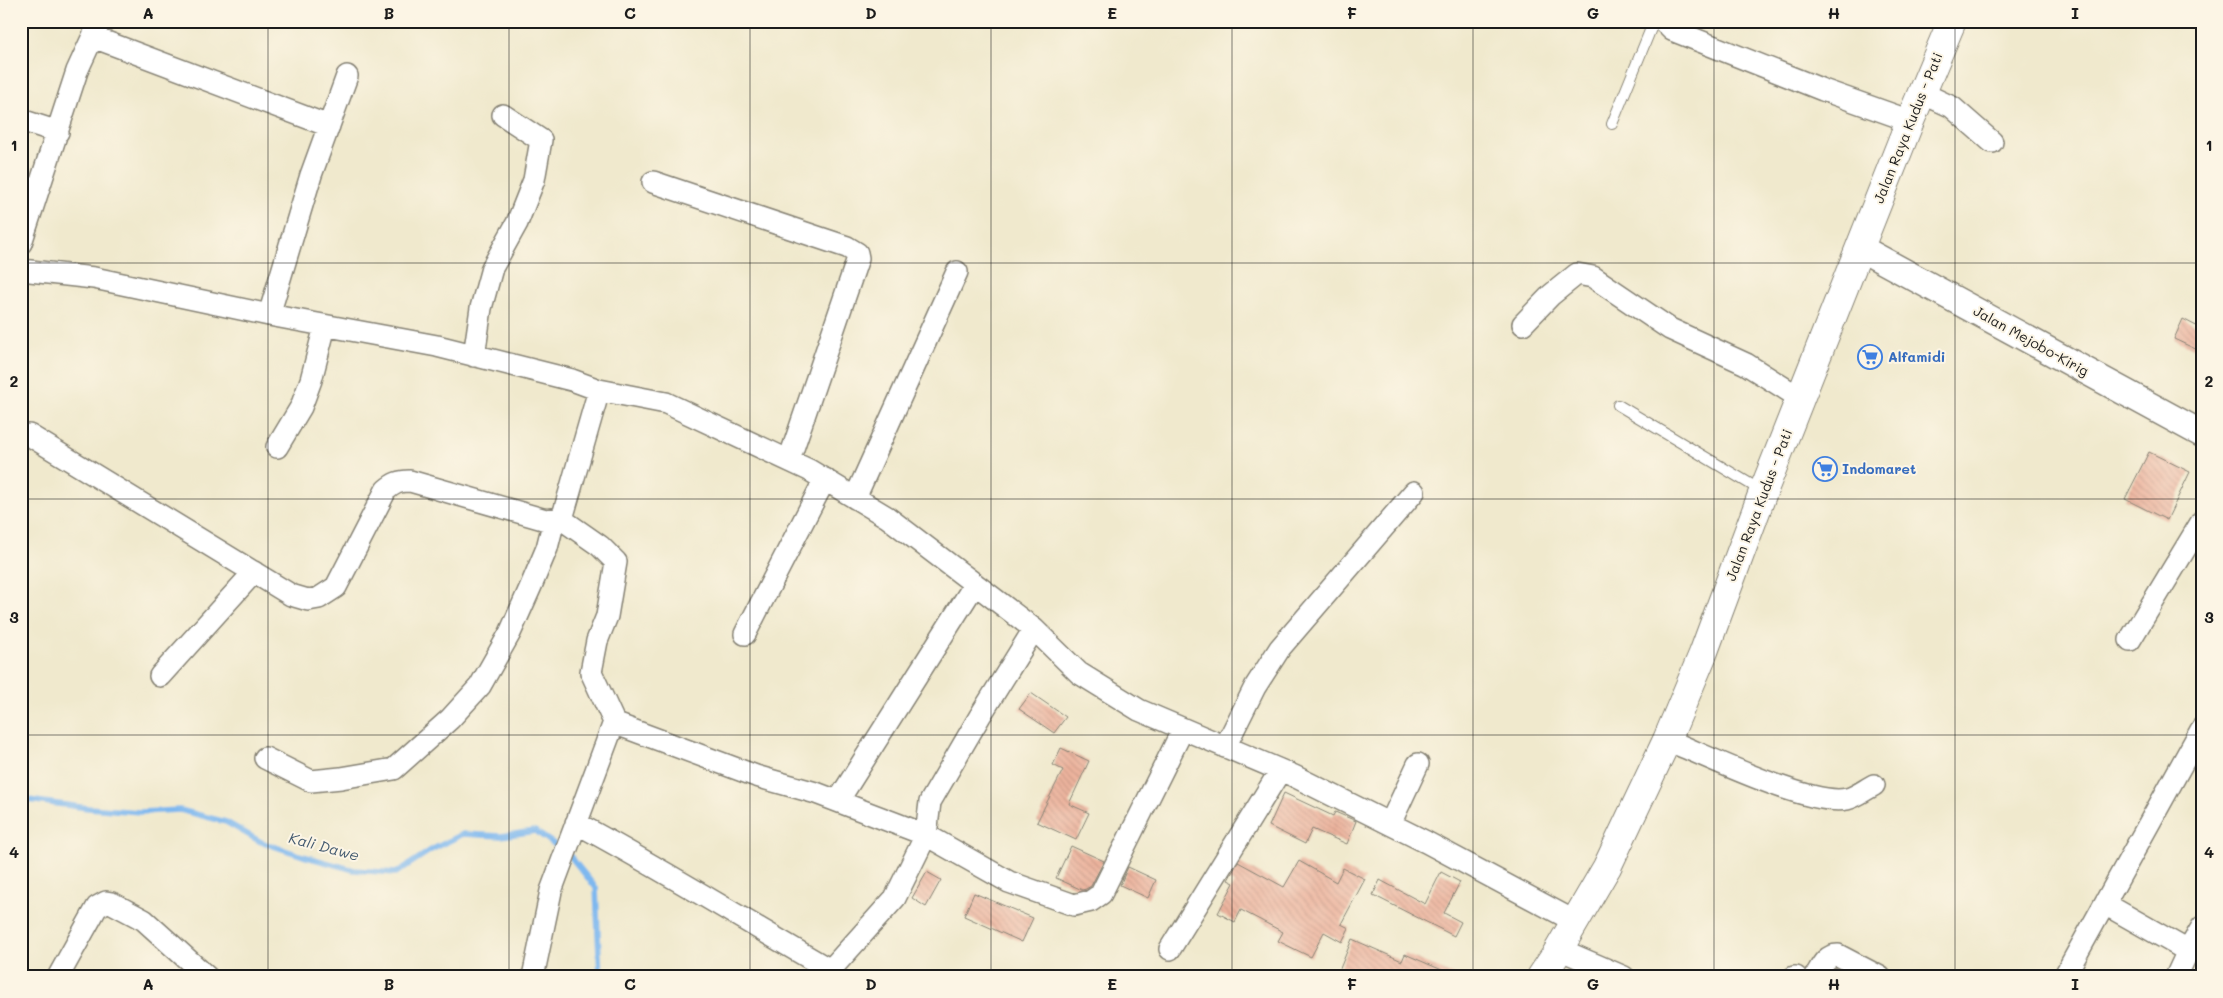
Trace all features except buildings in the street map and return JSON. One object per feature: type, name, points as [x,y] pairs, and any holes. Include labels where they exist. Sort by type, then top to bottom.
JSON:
[{"type":"highway","name":"Jalan Raya Kudus - Pati","points":[[1541,977],[1607,867],[1667,740],[1703,654],[1800,398],[1910,121],[1952,21]]},
{"type":"street","points":[[1662,21],[1672,30],[1823,90],[1910,121]]},
{"type":"street","points":[[21,243],[77,71],[96,29],[329,126]]},
{"type":"street","points":[[269,315],[287,251],[346,76]]},
{"type":"street","points":[[1922,93],[1952,107],[1992,142]]},
{"type":"street","points":[[474,356],[481,308],[492,268],[517,224],[534,180],[541,140],[504,115]]},
{"type":"street","points":[[21,120],[58,132]]},
{"type":"street","points":[[653,182],[847,247],[857,253],[858,258],[789,460]]},
{"type":"street","name":"Jalan Mejobo-Kirig","points":[[1860,248],[2199,427]]},
{"type":"street","points":[[21,270],[94,278],[269,315],[436,346],[572,380],[599,390],[666,403],[789,460],[825,479],[887,517],[1034,629],[1079,673],[1139,710],[1280,771],[1390,824],[1574,921]]},
{"type":"street","points":[[856,498],[957,272]]},
{"type":"street","points":[[1523,324],[1567,280],[1577,274],[1593,277],[1670,329],[1746,364],[1800,398]]},
{"type":"street","points":[[277,446],[301,407],[311,380],[325,326]]},
{"type":"street","points":[[265,758],[311,780],[341,778],[394,769],[450,719],[480,686],[510,633],[547,548],[557,519],[564,512],[599,390]]},
{"type":"street","points":[[29,436],[291,595],[308,600],[319,598],[336,587],[386,490],[393,483],[400,480],[410,481],[546,520],[557,519],[600,546],[616,562],[607,616],[597,641],[591,672],[615,724],[756,776],[816,793],[926,835],[1009,882],[1074,905],[1091,901],[1101,894],[1183,729]]},
{"type":"street","points":[[745,634],[825,479]]},
{"type":"street","points":[[1225,747],[1254,687],[1280,648],[1414,492]]},
{"type":"street","points":[[2130,640],[2202,521]]},
{"type":"street","points":[[160,676],[254,572]]},
{"type":"street","points":[[838,801],[975,584]]},
{"type":"street","points":[[576,823],[645,859],[827,973],[895,898],[926,835],[930,802],[1034,629]]},
{"type":"street","points":[[533,977],[551,891],[612,726],[615,724]]},
{"type":"street","points":[[2064,977],[2202,728]]},
{"type":"street","points":[[1667,740],[1795,792],[1823,799],[1847,799],[1874,785]]},
{"type":"street","points":[[1390,824],[1418,764]]},
{"type":"street","points":[[1170,949],[1280,771]]},
{"type":"street","points":[[58,977],[97,908],[106,902],[112,903],[144,920],[207,977]]},
{"type":"street","points":[[2105,904],[2188,951]]},
{"type":"street","points":[[2176,977],[2202,927]]},
{"type":"street","points":[[1559,949],[1624,977]]},
{"type":"street","points":[[1815,977],[1824,961],[1833,955],[1838,955],[1880,977]]},
{"type":"lane","points":[[1612,124],[1654,21]]},
{"type":"lane","points":[[1618,405],[1763,492]]},
{"type":"waterway","name":"Kali Dawe","points":[[21,799],[88,808],[140,812],[180,810],[226,822],[261,842],[354,870],[396,873],[431,850],[463,834],[501,836],[535,831],[563,850]]},
{"type":"waterway","name":"Kali Dawe","points":[[570,856],[596,888],[600,977]]},
{"type":"place","name":"Alfamidi","points":[[1870,357]]},
{"type":"place","name":"Indomaret","points":[[1825,469]]}]
